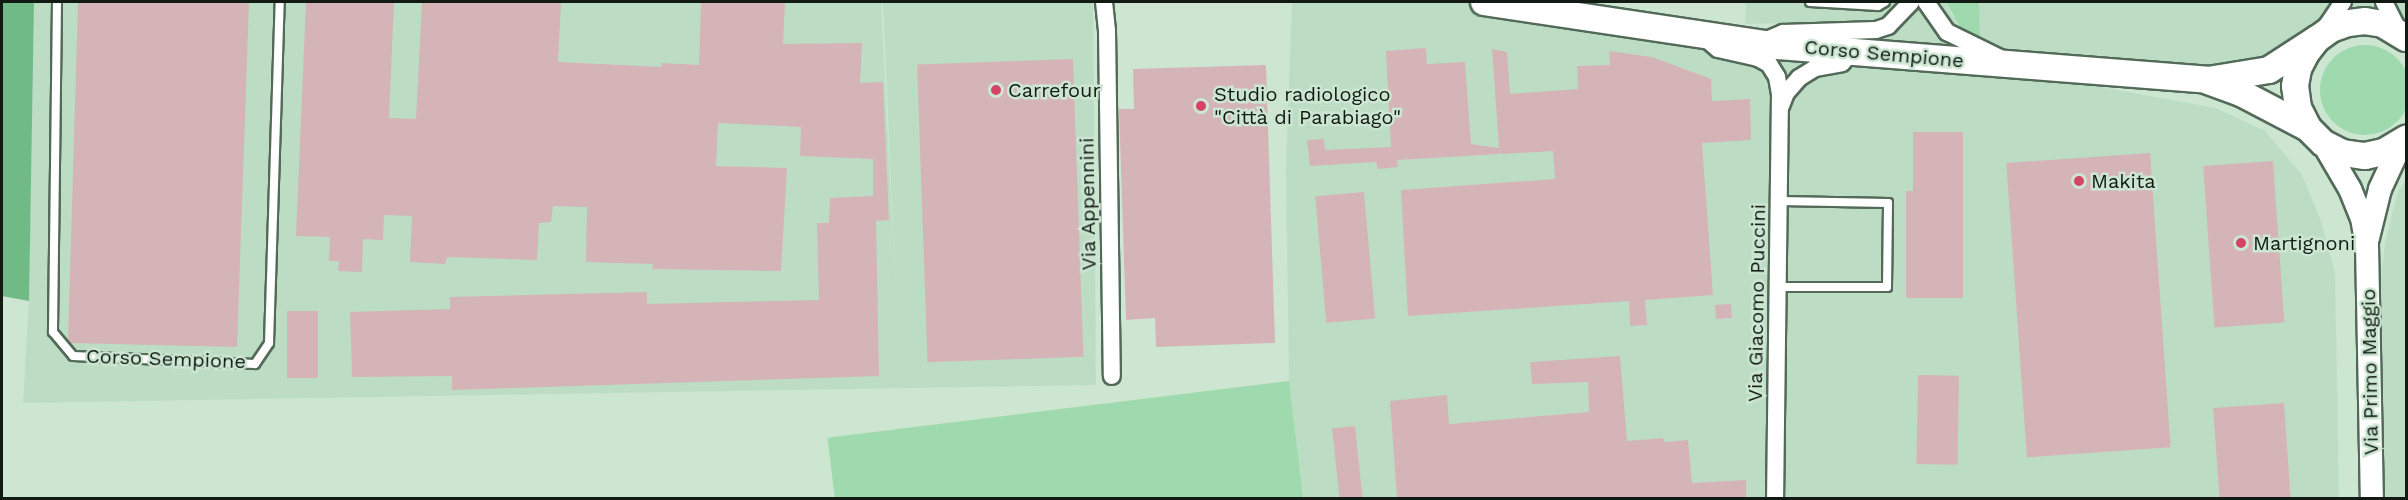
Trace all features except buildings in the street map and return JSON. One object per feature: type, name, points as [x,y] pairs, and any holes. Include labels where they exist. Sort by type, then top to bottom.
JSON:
[{"type":"main road","name":"Corso Sempione","points":[[1484,2],[1761,44],[2208,80],[2269,70],[2331,29],[2348,23],[2365,21],[2383,24],[2403,35]]},
{"type":"main road","points":[[2316,136],[2298,108],[2295,86],[2306,53],[2317,39]]},
{"type":"main road","name":"Corso Sempione","points":[[2208,80],[2241,93],[2343,153],[2365,156],[2384,152],[2404,141]]},
{"type":"street","name":"Via Appennini","points":[[1104,2],[1107,31],[1112,376]]},
{"type":"street","name":"Via Appennini","points":[[1107,31],[1113,2]]},
{"type":"street","name":"Corso Sempione","points":[[1761,44],[1773,36],[1784,33],[1876,30],[1888,26],[1911,2]]},
{"type":"street","name":"Corso Sempione","points":[[1926,2],[1947,32],[2003,59],[2008,64]]},
{"type":"street","points":[[2317,39],[2343,2]]},
{"type":"street","points":[[2384,2],[2403,35]]},
{"type":"street","name":"Via Giacomo Puccini","points":[[1702,35],[1718,49],[1758,58],[1769,64],[1777,76],[1781,107],[1775,498]]},
{"type":"street","points":[[1781,107],[1786,93],[1799,78],[1815,68],[1842,63],[1852,52]]},
{"type":"street","name":"Via Primo Maggio","points":[[2316,136],[2350,189],[2362,218],[2367,245],[2372,498]]},
{"type":"street","name":"Via Primo Maggio","points":[[2367,245],[2380,189],[2404,141]]},
{"type":"lane","name":"Corso Sempione","points":[[57,2],[53,332],[73,356],[255,363],[269,343],[280,2]]},
{"type":"lane","points":[[1810,2],[1878,6],[1885,2]]},
{"type":"lane","points":[[1778,287],[1887,287],[1888,202],[1780,201]]},
{"type":"shaded area","points":[[34,2],[881,2],[896,297],[883,2],[1093,2],[1096,385],[23,403],[29,301]]},
{"type":"shaded area","points":[[1292,2],[1470,2],[1781,49],[1980,65],[2216,108],[2265,131],[2302,175],[2321,221],[2335,273],[2339,498],[1304,498],[1289,381],[1286,171]]},
{"type":"shaded area","points":[[1746,2],[1946,2],[1951,15],[1980,36],[1979,2],[2406,2],[2406,35],[2349,20],[2294,84],[1872,43],[1787,23],[1745,24]]},
{"type":"shaded area","points":[[2406,181],[2406,498],[2376,498],[2373,359],[2385,242],[2398,191]]},
{"type":"green space","points":[[2,2],[34,2],[29,301],[2,296]]},
{"type":"green space","points":[[1946,2],[1979,2],[1980,37],[1968,34],[1960,27]]},
{"type":"green space","points":[[2365,45],[2382,48],[2397,58],[2407,73],[2410,90],[2407,107],[2397,122],[2382,132],[2365,135],[2348,132],[2333,122],[2323,107],[2320,90],[2323,73],[2333,58],[2348,48]]},
{"type":"green space","points":[[1289,381],[1303,498],[835,498],[827,438]]},
{"type":"place","name":"Carrefour","points":[[996,90]]},
{"type":"place","name":"Studio radiologico \"Città di Parabiago\"","points":[[1201,106]]},
{"type":"place","name":"Makita","points":[[2079,181]]},
{"type":"place","name":"Martignoni","points":[[2241,243]]}]
